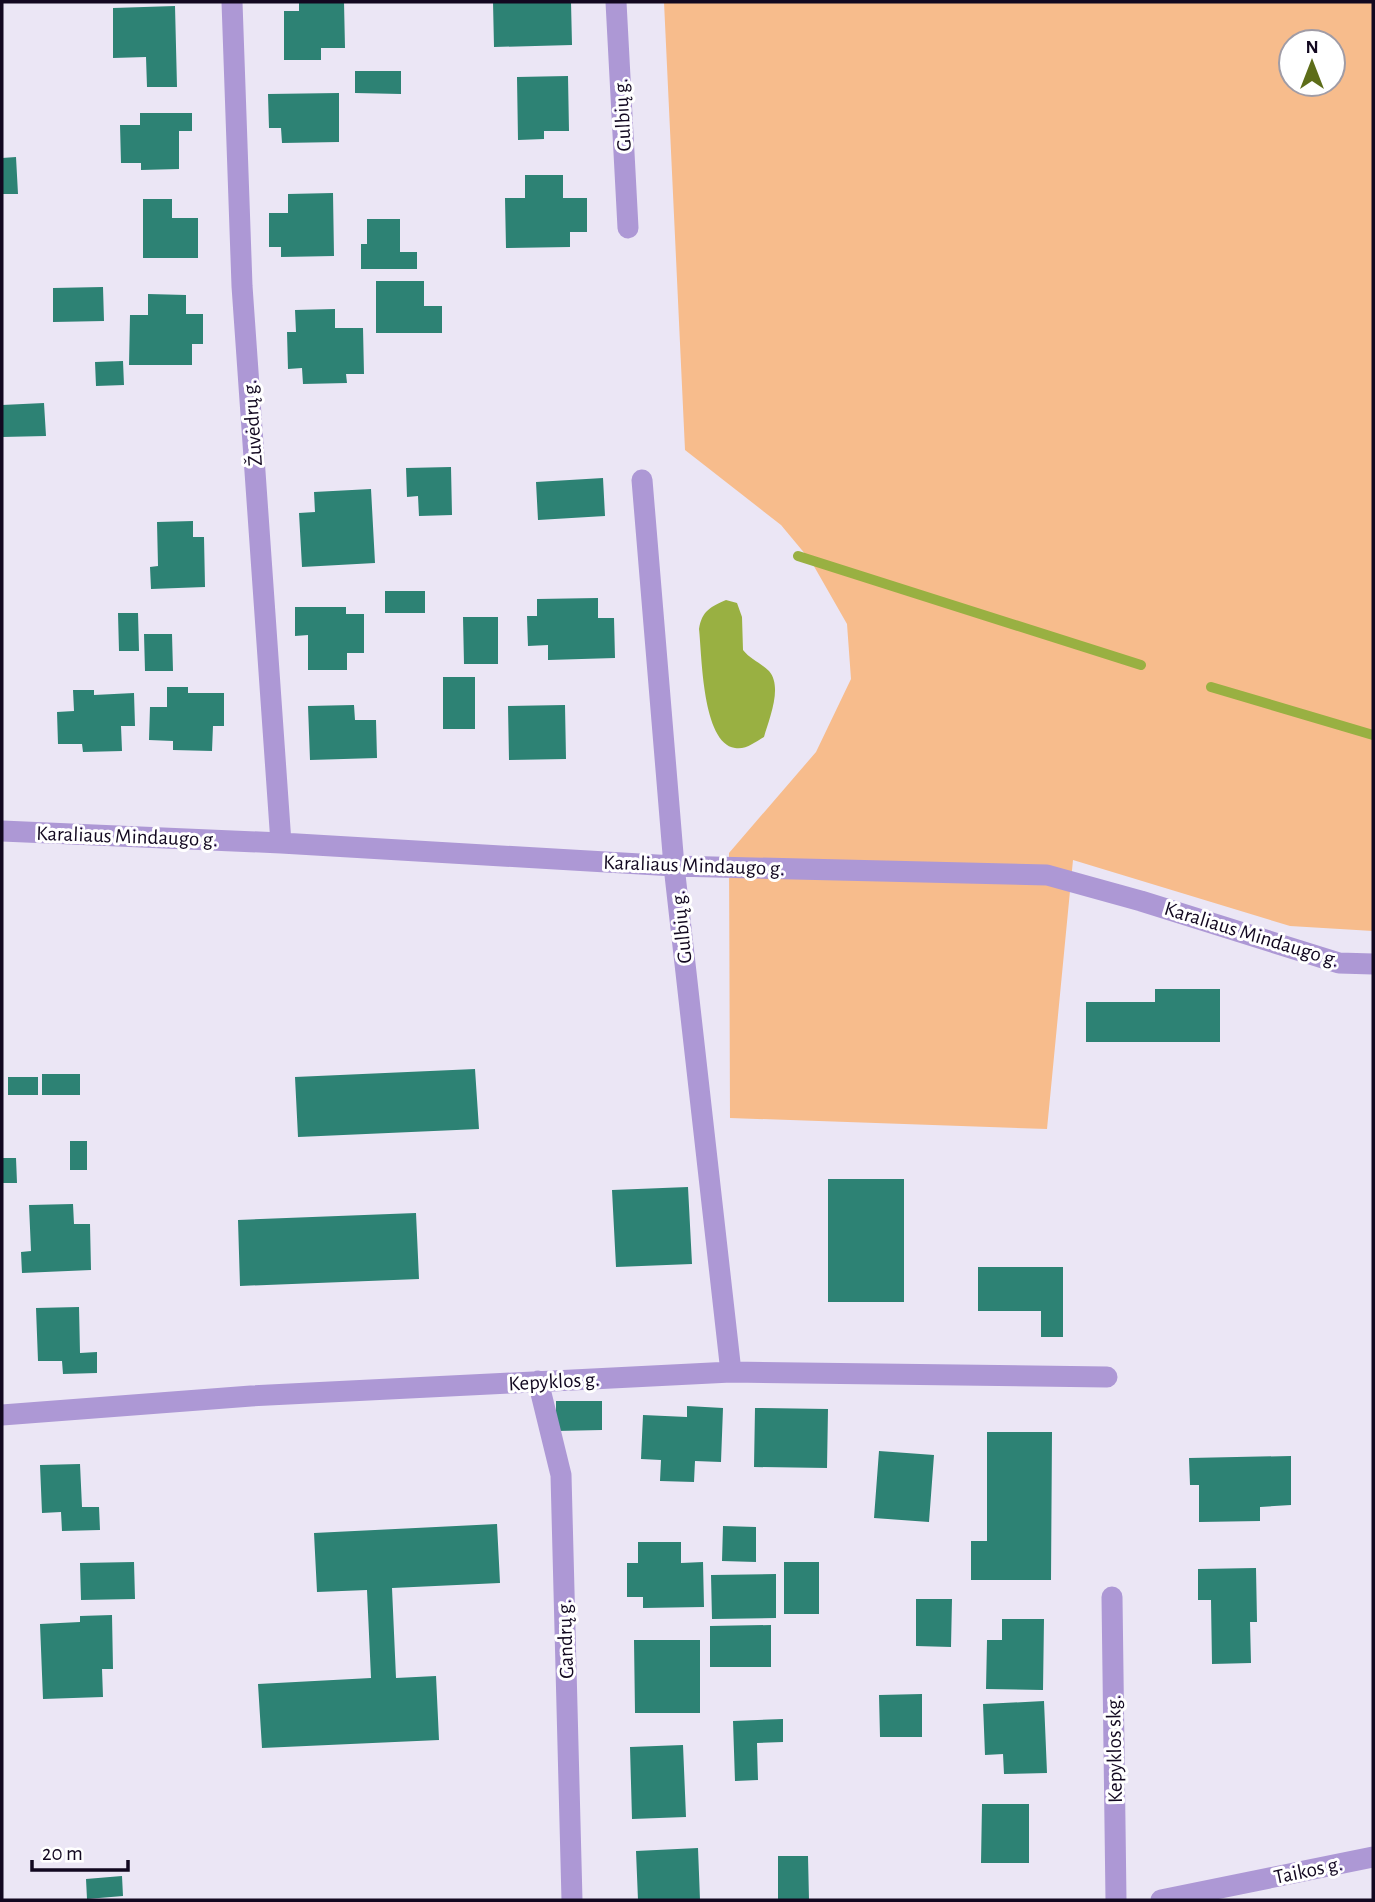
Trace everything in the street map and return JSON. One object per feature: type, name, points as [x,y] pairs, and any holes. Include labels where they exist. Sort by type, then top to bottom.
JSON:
[{"type":"street","name":"Žuvėdrų g.","points":[[232,2],[242,286],[281,843]]},
{"type":"street","name":"Gulbių g.","points":[[616,2],[628,228]]},
{"type":"street","name":"Gulbių g.","points":[[642,480],[674,866],[731,1372]]},
{"type":"street","name":"Karaliaus Mindaugo g.","points":[[2,831],[281,843],[674,866],[1047,875],[1141,901],[1339,963],[1373,964]]},
{"type":"street","name":"Kepyklos g.","points":[[2,1415],[251,1396],[731,1372],[1107,1377]]},
{"type":"street","name":"Gandrų g.","points":[[538,1381],[561,1475],[572,1900]]},
{"type":"street","name":"Kepyklos skg.","points":[[1112,1597],[1116,1900]]},
{"type":"street","name":"Taikos g.","points":[[1161,1900],[1373,1857]]},
{"type":"shaded area","points":[[664,2],[1373,2],[1373,931],[1290,926],[1073,860],[1047,1129],[730,1118],[729,853],[816,752],[851,679],[847,624],[811,561],[781,525],[685,450]]},
{"type":"shaded area","points":[[726,600],[737,603],[742,617],[743,650],[769,671],[775,686],[774,703],[764,737],[743,748],[724,743],[716,731],[706,696],[701,658],[699,629],[702,618],[711,608]]},
{"type":"building","points":[[299,2],[344,2],[345,48],[321,48],[321,60],[284,60],[284,11],[299,11]]},
{"type":"building","points":[[493,2],[571,2],[572,45],[494,47]]},
{"type":"building","points":[[175,6],[177,87],[147,87],[146,57],[113,58],[113,8]]},
{"type":"building","points":[[355,71],[401,71],[401,94],[355,93]]},
{"type":"building","points":[[568,76],[569,131],[544,131],[544,139],[518,140],[517,77]]},
{"type":"building","points":[[339,93],[339,142],[282,143],[281,128],[269,128],[268,94]]},
{"type":"building","points":[[140,113],[192,113],[192,131],[179,131],[179,169],[141,170],[141,163],[121,163],[120,125],[140,125]]},
{"type":"building","points":[[16,157],[18,194],[2,194],[2,158]]},
{"type":"building","points":[[525,175],[563,175],[563,198],[587,198],[587,232],[570,232],[570,247],[506,248],[505,198],[525,198]]},
{"type":"building","points":[[333,193],[334,256],[281,257],[281,247],[269,247],[269,213],[288,213],[288,194]]},
{"type":"building","points":[[143,199],[172,199],[172,218],[198,218],[198,258],[143,258]]},
{"type":"building","points":[[367,219],[400,219],[400,252],[417,252],[417,269],[361,269],[361,244],[367,244]]},
{"type":"building","points":[[376,281],[424,281],[424,306],[442,306],[442,333],[376,333]]},
{"type":"building","points":[[103,287],[104,321],[53,322],[53,288]]},
{"type":"building","points":[[148,294],[186,295],[186,314],[203,314],[203,344],[192,344],[192,365],[129,365],[130,315],[148,315]]},
{"type":"building","points":[[335,309],[335,328],[363,328],[364,374],[346,374],[347,383],[303,384],[302,368],[288,369],[287,332],[296,332],[295,310]]},
{"type":"building","points":[[123,361],[124,385],[96,386],[95,362]]},
{"type":"building","points":[[44,403],[46,436],[2,437],[2,405]]},
{"type":"building","points":[[451,467],[452,515],[419,516],[418,496],[407,497],[406,468]]},
{"type":"building","points":[[603,478],[605,516],[538,520],[536,482]]},
{"type":"building","points":[[371,489],[375,563],[302,567],[299,513],[315,512],[314,492]]},
{"type":"building","points":[[193,521],[193,537],[204,537],[205,587],[151,589],[150,567],[158,566],[157,522]]},
{"type":"building","points":[[385,591],[425,591],[425,613],[385,613]]},
{"type":"building","points":[[598,598],[598,618],[614,618],[615,658],[548,660],[548,645],[528,646],[527,616],[537,616],[537,599]]},
{"type":"building","points":[[295,607],[346,607],[346,614],[364,614],[364,653],[347,653],[347,670],[308,670],[308,635],[295,636]]},
{"type":"building","points":[[118,613],[138,613],[139,651],[119,651]]},
{"type":"building","points":[[463,617],[498,617],[498,664],[464,664]]},
{"type":"building","points":[[144,634],[172,634],[173,671],[145,671]]},
{"type":"building","points":[[443,677],[475,677],[475,729],[443,729]]},
{"type":"building","points":[[167,687],[188,687],[188,693],[224,693],[224,726],[213,726],[212,751],[173,750],[173,741],[149,740],[150,707],[167,707]]},
{"type":"building","points":[[73,690],[94,690],[94,695],[134,693],[135,726],[121,726],[122,751],[83,752],[82,744],[58,744],[57,712],[74,711]]},
{"type":"building","points":[[354,705],[355,720],[376,720],[377,758],[310,760],[308,706]]},
{"type":"building","points":[[565,705],[566,759],[509,760],[508,706]]},
{"type":"building","points":[[1155,989],[1220,989],[1220,1042],[1086,1042],[1086,1002],[1155,1002]]},
{"type":"building","points":[[475,1069],[479,1129],[298,1137],[295,1077]]},
{"type":"building","points":[[42,1074],[80,1074],[80,1095],[42,1095]]},
{"type":"building","points":[[8,1077],[38,1077],[38,1095],[8,1095]]},
{"type":"building","points":[[70,1141],[87,1141],[87,1170],[70,1170]]},
{"type":"building","points":[[2,1158],[16,1158],[17,1183],[2,1183]]},
{"type":"building","points":[[828,1179],[904,1179],[904,1302],[828,1302]]},
{"type":"building","points":[[688,1187],[692,1264],[616,1267],[612,1190]]},
{"type":"building","points":[[73,1204],[74,1224],[90,1224],[91,1270],[22,1273],[21,1252],[31,1251],[29,1205]]},
{"type":"building","points":[[416,1213],[419,1279],[240,1286],[238,1220]]},
{"type":"building","points":[[978,1267],[1063,1267],[1063,1337],[1041,1337],[1041,1311],[978,1311]]},
{"type":"building","points":[[79,1307],[80,1353],[97,1352],[97,1373],[63,1374],[62,1361],[38,1361],[36,1308]]},
{"type":"building","points":[[556,1401],[602,1401],[602,1430],[556,1431]]},
{"type":"building","points":[[687,1406],[723,1408],[721,1462],[695,1461],[694,1482],[660,1481],[661,1460],[641,1459],[643,1415],[687,1417]]},
{"type":"building","points":[[755,1408],[828,1409],[827,1468],[754,1467]]},
{"type":"building","points":[[987,1432],[1052,1432],[1051,1580],[971,1580],[971,1541],[987,1541]]},
{"type":"building","points":[[879,1451],[934,1455],[929,1522],[874,1518]]},
{"type":"building","points":[[1291,1456],[1291,1505],[1260,1507],[1260,1521],[1199,1522],[1199,1485],[1190,1485],[1189,1458]]},
{"type":"building","points":[[80,1464],[82,1507],[99,1507],[100,1530],[62,1531],[61,1512],[42,1513],[40,1465]]},
{"type":"building","points":[[497,1524],[500,1583],[392,1588],[396,1678],[436,1676],[439,1740],[262,1748],[258,1684],[371,1678],[367,1590],[317,1592],[314,1533]]},
{"type":"building","points":[[723,1526],[756,1527],[756,1562],[722,1561]]},
{"type":"building","points":[[638,1542],[681,1542],[681,1563],[703,1562],[704,1607],[643,1608],[643,1597],[627,1597],[627,1563],[638,1563]]},
{"type":"building","points":[[134,1562],[135,1599],[81,1600],[80,1563]]},
{"type":"building","points":[[784,1562],[819,1562],[819,1614],[784,1614]]},
{"type":"building","points":[[1256,1568],[1257,1622],[1250,1622],[1251,1663],[1212,1664],[1211,1600],[1198,1600],[1198,1569]]},
{"type":"building","points":[[776,1574],[776,1618],[712,1619],[711,1575]]},
{"type":"building","points":[[916,1599],[952,1599],[951,1647],[916,1646]]},
{"type":"building","points":[[112,1615],[113,1669],[102,1669],[103,1697],[43,1699],[40,1624],[80,1622],[80,1616]]},
{"type":"building","points":[[1002,1619],[1044,1619],[1043,1690],[986,1689],[987,1640],[1002,1640]]},
{"type":"building","points":[[771,1625],[771,1667],[710,1667],[710,1626]]},
{"type":"building","points":[[634,1640],[700,1640],[700,1713],[635,1713]]},
{"type":"building","points":[[922,1694],[922,1737],[880,1737],[879,1695]]},
{"type":"building","points":[[1044,1701],[1047,1773],[1004,1774],[1003,1754],[985,1755],[983,1704]]},
{"type":"building","points":[[783,1719],[783,1742],[757,1743],[758,1780],[735,1781],[733,1721]]},
{"type":"building","points":[[683,1745],[686,1817],[632,1819],[630,1747]]},
{"type":"building","points":[[982,1804],[1029,1804],[1029,1863],[981,1863]]},
{"type":"building","points":[[698,1848],[700,1900],[638,1900],[636,1851]]},
{"type":"building","points":[[778,1856],[808,1856],[809,1900],[778,1900]]},
{"type":"building","points":[[122,1876],[123,1896],[87,1899],[86,1879]]},
{"type":"waterway","points":[[798,556],[1141,665]]},
{"type":"waterway","points":[[1211,687],[1373,735]]}]
